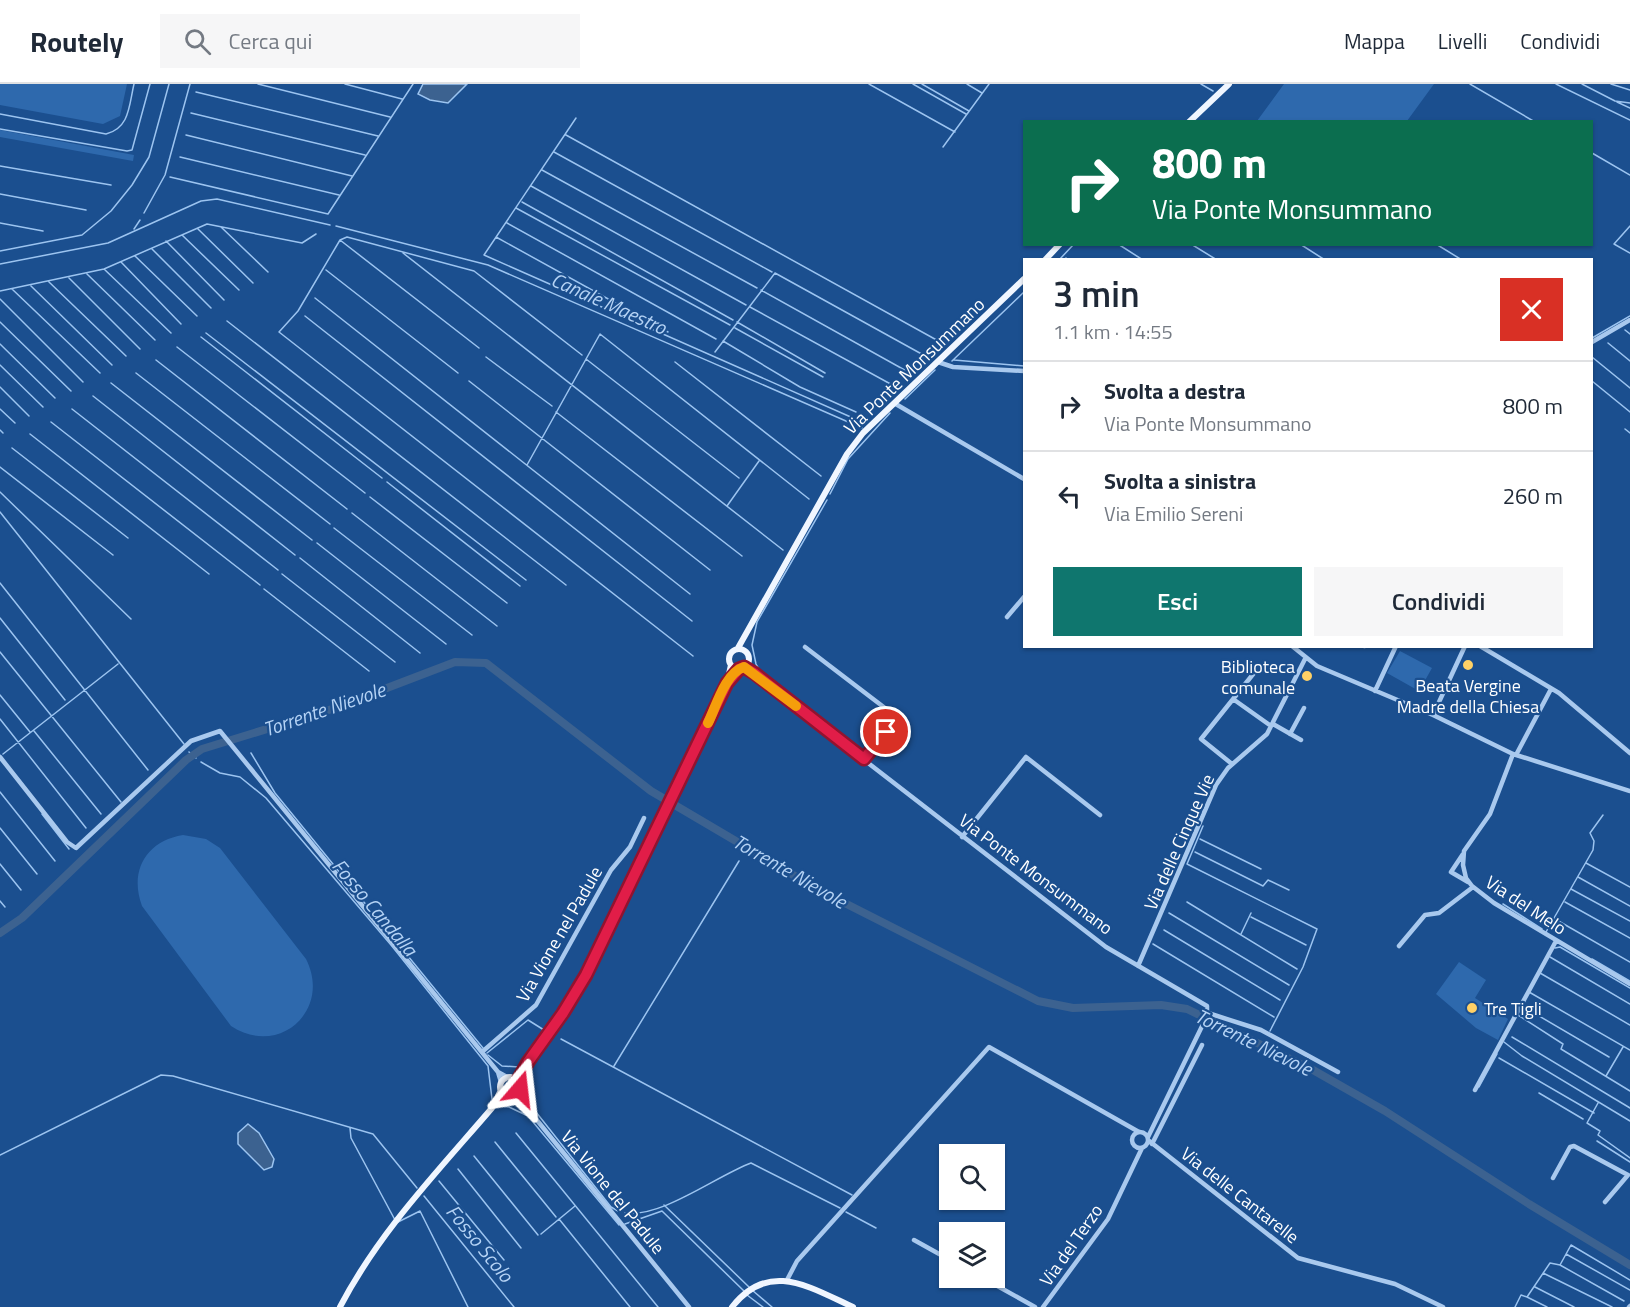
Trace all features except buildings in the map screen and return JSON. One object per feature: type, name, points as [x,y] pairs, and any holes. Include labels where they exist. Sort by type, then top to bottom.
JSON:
[{"type":"main road","points":[[1191,120],[1229,84]]},
{"type":"main road","points":[[1047,258],[1058,246]]},
{"type":"main road","name":"Via Ponte Monsummano","points":[[741,649],[761,605],[847,454],[863,433],[1023,280]]},
{"type":"main road","points":[[492,1108],[501,1090],[528,1062],[563,1013],[586,975],[727,683],[731,665],[729,655],[741,649],[744,666]]},
{"type":"main road","points":[[731,665],[744,666]]},
{"type":"main road","points":[[727,683],[744,666]]},
{"type":"main road","points":[[340,1307],[356,1276],[390,1227],[492,1108],[519,1091],[510,1079]]},
{"type":"main road","points":[[501,1090],[508,1096]]},
{"type":"main road","points":[[733,1305],[747,1291],[761,1282],[787,1280],[853,1307]]},
{"type":"street","points":[[1593,341],[1630,320]]},
{"type":"street","points":[[938,362],[953,367],[1023,371]]},
{"type":"street","points":[[894,403],[1023,478]]},
{"type":"street","points":[[1007,617],[1023,598]]},
{"type":"street","points":[[805,647],[898,718],[864,759]]},
{"type":"street","points":[[1294,648],[1305,659],[1433,715],[1514,754],[1630,791]]},
{"type":"street","points":[[1375,690],[1395,648]]},
{"type":"street","points":[[1433,715],[1464,648]]},
{"type":"street","points":[[1483,648],[1551,689],[1630,753]]},
{"type":"street","name":"Via delle Cinque Vie","points":[[1138,966],[1214,791],[1232,764],[1272,725],[1305,659]]},
{"type":"street","name":"Via Ponte Monsummano","points":[[744,666],[1106,947],[1204,1003],[1208,1014]]},
{"type":"street","points":[[1232,764],[1201,739],[1254,673]]},
{"type":"street","points":[[1468,882],[1462,881],[1451,872],[1490,814],[1514,754],[1551,689]]},
{"type":"street","points":[[1233,699],[1272,725],[1301,740]]},
{"type":"street","points":[[1290,734],[1304,708]]},
{"type":"street","points":[[0,757],[68,842],[76,848],[191,741],[220,731],[498,1072],[510,1079]]},
{"type":"street","points":[[962,837],[1026,757],[1100,815]]},
{"type":"street","name":"Via Vione nel Padule","points":[[482,1052],[536,1005],[611,870],[630,848],[644,818]]},
{"type":"street","name":"Via del Melo","points":[[1464,851],[1463,869],[1468,882],[1473,887],[1556,941],[1630,984]]},
{"type":"street","points":[[1399,946],[1425,915],[1440,913],[1473,887]]},
{"type":"street","points":[[1475,1090],[1556,941]]},
{"type":"street","points":[[1127,959],[1139,957],[1144,953],[1148,972]]},
{"type":"street","points":[[1158,1122],[1208,1014],[1261,1030],[1338,1072]]},
{"type":"street","points":[[1132,1138],[1158,1122],[1202,1045]]},
{"type":"street","points":[[787,1280],[796,1261],[987,1048],[993,1048],[1125,1125],[1141,1132]]},
{"type":"street","name":"Via Vione del Padule","points":[[519,1091],[527,1108],[689,1307]]},
{"type":"street","name":"Via del Terzo","points":[[1043,1307],[1108,1219],[1158,1122]]},
{"type":"street","points":[[1125,1125],[1132,1138],[1135,1165]]},
{"type":"street","name":"Via delle Cantarelle","points":[[1141,1132],[1147,1143],[1158,1149],[1298,1258],[1395,1284],[1443,1307]]},
{"type":"street","points":[[1134,1146],[1147,1143]]},
{"type":"street","points":[[1553,1178],[1565,1154],[1570,1147],[1574,1146],[1629,1174],[1605,1202]]},
{"type":"street","points":[[1101,1216],[1108,1219]]},
{"type":"street","points":[[914,1240],[939,1254]]},
{"type":"street","points":[[1001,1288],[1035,1307]]},
{"type":"shaded area","points":[[0,84],[127,84],[120,116],[103,124],[0,105]]},
{"type":"shaded area","points":[[423,84],[467,84],[448,103],[430,100],[418,94]]},
{"type":"shaded area","points":[[1284,84],[1434,84],[1408,120],[1258,120]]},
{"type":"shaded area","points":[[0,130],[134,155],[133,161],[0,137]]},
{"type":"shaded area","points":[[1400,651],[1432,668],[1419,691],[1387,673]]},
{"type":"shaded area","points":[[183,835],[206,839],[220,848],[306,959],[312,978],[312,995],[306,1011],[296,1024],[283,1032],[267,1036],[249,1034],[231,1026],[142,906],[138,881],[144,860],[159,844]]},
{"type":"shaded area","name":"Tre Tigli","points":[[1459,962],[1486,980],[1475,998],[1508,1019],[1498,1040],[1476,1028],[1436,994]]},
{"type":"shaded area","points":[[248,1124],[259,1133],[274,1159],[272,1167],[264,1170],[238,1144],[238,1133]]},
{"type":"waterway","points":[[0,114],[106,134],[120,127],[124,121],[134,84]]},
{"type":"waterway","points":[[0,129],[132,150],[150,84]]},
{"type":"waterway","points":[[0,251],[82,235],[111,211],[132,185],[149,157],[169,84]]},
{"type":"waterway","points":[[144,213],[165,175],[190,84]]},
{"type":"waterway","points":[[258,84],[390,117]]},
{"type":"waterway","points":[[345,84],[402,99]]},
{"type":"waterway","points":[[170,177],[328,214],[413,84]]},
{"type":"waterway","points":[[869,84],[955,132]]},
{"type":"waterway","points":[[913,84],[966,114]]},
{"type":"waterway","points":[[922,84],[969,111]]},
{"type":"waterway","points":[[967,84],[982,93]]},
{"type":"waterway","points":[[943,147],[989,84]]},
{"type":"waterway","points":[[1201,84],[1213,91]]},
{"type":"waterway","points":[[1470,84],[1532,120]]},
{"type":"waterway","points":[[1556,84],[1630,120]]},
{"type":"waterway","points":[[1582,84],[1615,101],[1630,103]]},
{"type":"waterway","points":[[1611,84],[1630,90]]},
{"type":"waterway","points":[[196,92],[378,136]]},
{"type":"waterway","points":[[1617,102],[1630,108]]},
{"type":"waterway","points":[[191,113],[365,155]]},
{"type":"waterway","points":[[576,118],[484,255],[853,418]]},
{"type":"waterway","points":[[186,135],[352,176]]},
{"type":"waterway","points":[[566,135],[942,343]]},
{"type":"waterway","points":[[554,152],[772,272]]},
{"type":"waterway","points":[[1593,154],[1630,175]]},
{"type":"waterway","points":[[180,157],[339,195]]},
{"type":"waterway","points":[[0,166],[111,185]]},
{"type":"waterway","points":[[542,170],[757,288]]},
{"type":"waterway","points":[[531,186],[746,305]]},
{"type":"waterway","points":[[0,194],[86,210]]},
{"type":"waterway","name":"Canale Maestro","points":[[0,264],[108,243],[201,201],[217,199],[330,225]]},
{"type":"waterway","points":[[522,202],[733,320]]},
{"type":"waterway","points":[[516,208],[730,325]]},
{"type":"waterway","points":[[134,229],[140,220]]},
{"type":"waterway","points":[[0,223],[43,231]]},
{"type":"waterway","points":[[507,223],[716,339]]},
{"type":"waterway","points":[[0,291],[104,269],[207,224],[302,243],[316,234]]},
{"type":"waterway","name":"Canale Maestro","points":[[336,226],[488,265],[862,428]]},
{"type":"waterway","points":[[1630,226],[1614,244],[1630,253]]},
{"type":"waterway","points":[[221,227],[268,272]]},
{"type":"waterway","points":[[198,229],[253,283]]},
{"type":"waterway","points":[[182,235],[239,290]]},
{"type":"waterway","points":[[582,355],[474,271],[347,237],[340,240],[298,311],[279,332],[693,656]]},
{"type":"waterway","points":[[496,237],[668,332]]},
{"type":"waterway","points":[[340,240],[479,348]]},
{"type":"waterway","points":[[166,241],[224,300]]},
{"type":"waterway","points":[[1061,258],[1072,246]]},
{"type":"waterway","points":[[1121,246],[1140,258]]},
{"type":"waterway","points":[[1194,246],[1214,258]]},
{"type":"waterway","points":[[1303,246],[1322,258]]},
{"type":"waterway","points":[[1439,246],[1459,258]]},
{"type":"waterway","points":[[152,249],[211,308]]},
{"type":"waterway","points":[[403,253],[783,550]]},
{"type":"waterway","points":[[135,256],[197,316]]},
{"type":"waterway","points":[[121,262],[181,324]]},
{"type":"waterway","points":[[104,269],[171,333]]},
{"type":"waterway","points":[[326,270],[458,373]]},
{"type":"waterway","points":[[715,352],[775,273],[927,357]]},
{"type":"waterway","points":[[87,274],[155,340]]},
{"type":"waterway","points":[[69,278],[140,349]]},
{"type":"waterway","points":[[49,282],[126,356]]},
{"type":"waterway","points":[[31,286],[112,365]]},
{"type":"waterway","points":[[12,289],[100,373]]},
{"type":"waterway","points":[[761,290],[910,373]]},
{"type":"waterway","points":[[952,361],[1023,293]]},
{"type":"waterway","points":[[315,298],[690,594]]},
{"type":"waterway","points":[[0,299],[83,382]]},
{"type":"waterway","points":[[750,307],[896,387]]},
{"type":"waterway","points":[[305,316],[692,621]]},
{"type":"waterway","points":[[1593,337],[1630,316]]},
{"type":"waterway","points":[[227,321],[566,585]]},
{"type":"waterway","points":[[0,322],[71,391]]},
{"type":"waterway","points":[[737,322],[825,373]]},
{"type":"waterway","points":[[735,328],[823,377]]},
{"type":"waterway","points":[[1625,330],[1630,334]]},
{"type":"waterway","points":[[206,333],[526,580]]},
{"type":"waterway","points":[[527,465],[600,334],[809,499]]},
{"type":"waterway","points":[[201,337],[382,478]]},
{"type":"waterway","points":[[723,341],[800,387],[856,412]]},
{"type":"waterway","points":[[1608,343],[1630,361]]},
{"type":"waterway","points":[[0,344],[55,398]]},
{"type":"waterway","points":[[177,347],[365,493]]},
{"type":"waterway","points":[[486,357],[552,406]]},
{"type":"waterway","points":[[1593,358],[1630,388]]},
{"type":"waterway","points":[[586,359],[739,478]]},
{"type":"waterway","points":[[156,360],[347,509]]},
{"type":"waterway","points":[[954,360],[1023,366]]},
{"type":"waterway","points":[[675,362],[821,476]]},
{"type":"waterway","points":[[0,365],[43,407]]},
{"type":"waterway","points":[[905,399],[935,370]]},
{"type":"waterway","points":[[136,373],[330,524]]},
{"type":"waterway","points":[[469,381],[710,570]]},
{"type":"waterway","points":[[1593,382],[1630,412]]},
{"type":"waterway","points":[[111,383],[312,540]]},
{"type":"waterway","points":[[0,387],[29,416]]},
{"type":"waterway","points":[[93,396],[295,555]]},
{"type":"waterway","points":[[0,409],[15,423]]},
{"type":"waterway","points":[[72,409],[278,570]]},
{"type":"waterway","points":[[556,412],[742,556]]},
{"type":"waterway","points":[[830,494],[848,459],[890,413]]},
{"type":"waterway","points":[[51,422],[260,585]]},
{"type":"waterway","points":[[1625,429],[1630,433]]},
{"type":"waterway","points":[[0,430],[3,433]]},
{"type":"waterway","points":[[30,434],[209,574]]},
{"type":"waterway","points":[[12,448],[128,538]]},
{"type":"waterway","points":[[727,506],[759,461]]},
{"type":"waterway","points":[[0,467],[113,555]]},
{"type":"waterway","points":[[387,482],[520,586]]},
{"type":"waterway","points":[[0,492],[131,619]]},
{"type":"waterway","points":[[370,497],[507,603]]},
{"type":"waterway","points":[[764,678],[756,664],[752,645],[757,622],[827,500]]},
{"type":"waterway","name":"Fosso Candalla","points":[[0,512],[184,744]]},
{"type":"waterway","points":[[352,513],[497,626]]},
{"type":"waterway","points":[[334,528],[472,635]]},
{"type":"waterway","points":[[317,543],[446,644]]},
{"type":"waterway","points":[[300,558],[420,653]]},
{"type":"waterway","points":[[282,574],[395,662]]},
{"type":"waterway","points":[[0,583],[148,770]]},
{"type":"waterway","points":[[264,589],[369,671]]},
{"type":"waterway","points":[[0,618],[65,700]]},
{"type":"waterway","points":[[0,652],[121,802]]},
{"type":"waterway","name":"Torrente Nievole","points":[[0,933],[22,918],[186,760],[202,749],[332,709],[455,662],[486,663],[651,791],[817,889],[1038,1001],[1073,1008],[1161,1005],[1187,1009],[1313,1070],[1385,1111],[1529,1204],[1630,1265]]},
{"type":"waterway","points":[[3,754],[118,664]]},
{"type":"waterway","points":[[0,695],[30,732]]},
{"type":"waterway","points":[[0,719],[86,828]]},
{"type":"waterway","points":[[34,731],[101,814]]},
{"type":"waterway","name":"Fosso Candalla","points":[[189,752],[196,758]]},
{"type":"waterway","points":[[251,753],[275,793],[483,1048]]},
{"type":"waterway","name":"Fosso Candalla","points":[[201,762],[220,773],[240,777],[266,798],[391,945],[488,1066],[492,1099]]},
{"type":"waterway","points":[[0,792],[55,861]]},
{"type":"waterway","points":[[42,814],[69,849]]},
{"type":"waterway","points":[[1546,932],[1593,850],[1594,841],[1590,833],[1603,815]]},
{"type":"waterway","points":[[1203,826],[1187,864],[1317,929],[1303,967],[1270,1031]]},
{"type":"waterway","points":[[0,828],[37,874]]},
{"type":"waterway","points":[[1200,839],[1261,869]]},
{"type":"waterway","points":[[1195,852],[1263,886],[1268,880],[1289,890]]},
{"type":"waterway","points":[[614,1066],[739,861]]},
{"type":"waterway","points":[[1586,863],[1630,887]]},
{"type":"waterway","points":[[0,864],[21,890]]},
{"type":"waterway","points":[[1578,877],[1630,906]]},
{"type":"waterway","points":[[1571,889],[1630,921]]},
{"type":"waterway","points":[[0,901],[5,907]]},
{"type":"waterway","points":[[1187,902],[1297,969]]},
{"type":"waterway","points":[[1565,902],[1630,938]]},
{"type":"waterway","points":[[1503,904],[1542,929]]},
{"type":"waterway","points":[[1169,913],[1289,985]]},
{"type":"waterway","points":[[1241,934],[1251,913]]},
{"type":"waterway","points":[[1251,917],[1306,945]]},
{"type":"waterway","points":[[1555,919],[1630,962]]},
{"type":"waterway","points":[[1164,930],[1280,1000]]},
{"type":"waterway","points":[[1153,944],[1274,1017]]},
{"type":"waterway","points":[[1555,948],[1560,947],[1630,988]]},
{"type":"waterway","points":[[1550,957],[1630,1004]]},
{"type":"waterway","points":[[1592,959],[1630,981]]},
{"type":"waterway","points":[[1540,973],[1630,1025]]},
{"type":"waterway","points":[[1529,992],[1630,1050]]},
{"type":"waterway","points":[[1522,1006],[1609,1057]]},
{"type":"waterway","points":[[1518,1015],[1563,1044],[1561,1049],[1630,1091]]},
{"type":"waterway","points":[[487,1053],[528,1020],[544,1030]]},
{"type":"waterway","points":[[1512,1037],[1630,1108]]},
{"type":"waterway","points":[[561,1039],[852,1195]]},
{"type":"waterway","points":[[1504,1042],[1522,1056],[1630,1121]]},
{"type":"waterway","points":[[1606,1076],[1623,1047]]},
{"type":"waterway","points":[[1479,1087],[1497,1054]]},
{"type":"waterway","points":[[488,1055],[502,1066],[519,1067]]},
{"type":"waterway","points":[[1499,1058],[1594,1113]]},
{"type":"waterway","points":[[526,1074],[532,1107],[611,1207],[618,1211]]},
{"type":"waterway","points":[[0,1155],[161,1075],[173,1076],[373,1134],[417,1188]]},
{"type":"waterway","points":[[1539,1093],[1583,1119]]},
{"type":"waterway","points":[[1598,1103],[1587,1123],[1600,1131],[1598,1135],[1630,1158]]},
{"type":"waterway","name":"Fosso Candalla","points":[[499,1106],[509,1107],[528,1116],[619,1225]]},
{"type":"waterway","points":[[350,1128],[351,1138],[395,1220]]},
{"type":"waterway","points":[[516,1133],[658,1307]]},
{"type":"waterway","points":[[1597,1141],[1630,1162]]},
{"type":"waterway","points":[[495,1142],[556,1217]]},
{"type":"waterway","points":[[474,1156],[538,1235]]},
{"type":"waterway","points":[[625,1213],[640,1213],[672,1203],[751,1163],[840,1208]]},
{"type":"waterway","points":[[458,1169],[521,1248]]},
{"type":"waterway","points":[[439,1181],[504,1260]]},
{"type":"waterway","name":"Fosso Scolo","points":[[424,1196],[514,1307]]},
{"type":"waterway","points":[[664,1205],[749,1287]]},
{"type":"waterway","points":[[541,1234],[575,1206]]},
{"type":"waterway","points":[[398,1222],[420,1211],[468,1307]]},
{"type":"waterway","name":"Fosso Candalla","points":[[625,1224],[662,1211],[744,1291]]},
{"type":"waterway","points":[[846,1212],[876,1228]]},
{"type":"waterway","points":[[559,1219],[630,1307]]},
{"type":"waterway","points":[[1515,1307],[1521,1295],[1527,1297],[1550,1263],[1560,1265],[1571,1245],[1630,1280]]},
{"type":"waterway","points":[[1566,1254],[1630,1290]]},
{"type":"waterway","points":[[1560,1265],[1624,1301]]},
{"type":"waterway","points":[[1543,1273],[1612,1307]]},
{"type":"waterway","points":[[1535,1287],[1574,1307]]},
{"type":"waterway","points":[[752,1290],[772,1307]]},
{"type":"waterway","name":"Fosso Candalla","points":[[747,1295],[763,1307]]},
{"type":"waterway","points":[[1527,1297],[1547,1307]]},
{"type":"slow traffic","points":[[708,723],[727,683],[739,669],[744,667],[796,706]]},
{"type":"place","name":"Beata Vergine Madre della Chiesa","points":[[1468,665]]},
{"type":"place","name":"Biblioteca comunale","points":[[1307,676]]},
{"type":"place","name":"Tre Tigli","points":[[1472,1008]]},
{"type":"route","points":[[520,1089],[518,1080],[586,975],[727,683],[739,669],[744,667],[754,673],[864,759],[886,732]]}]
